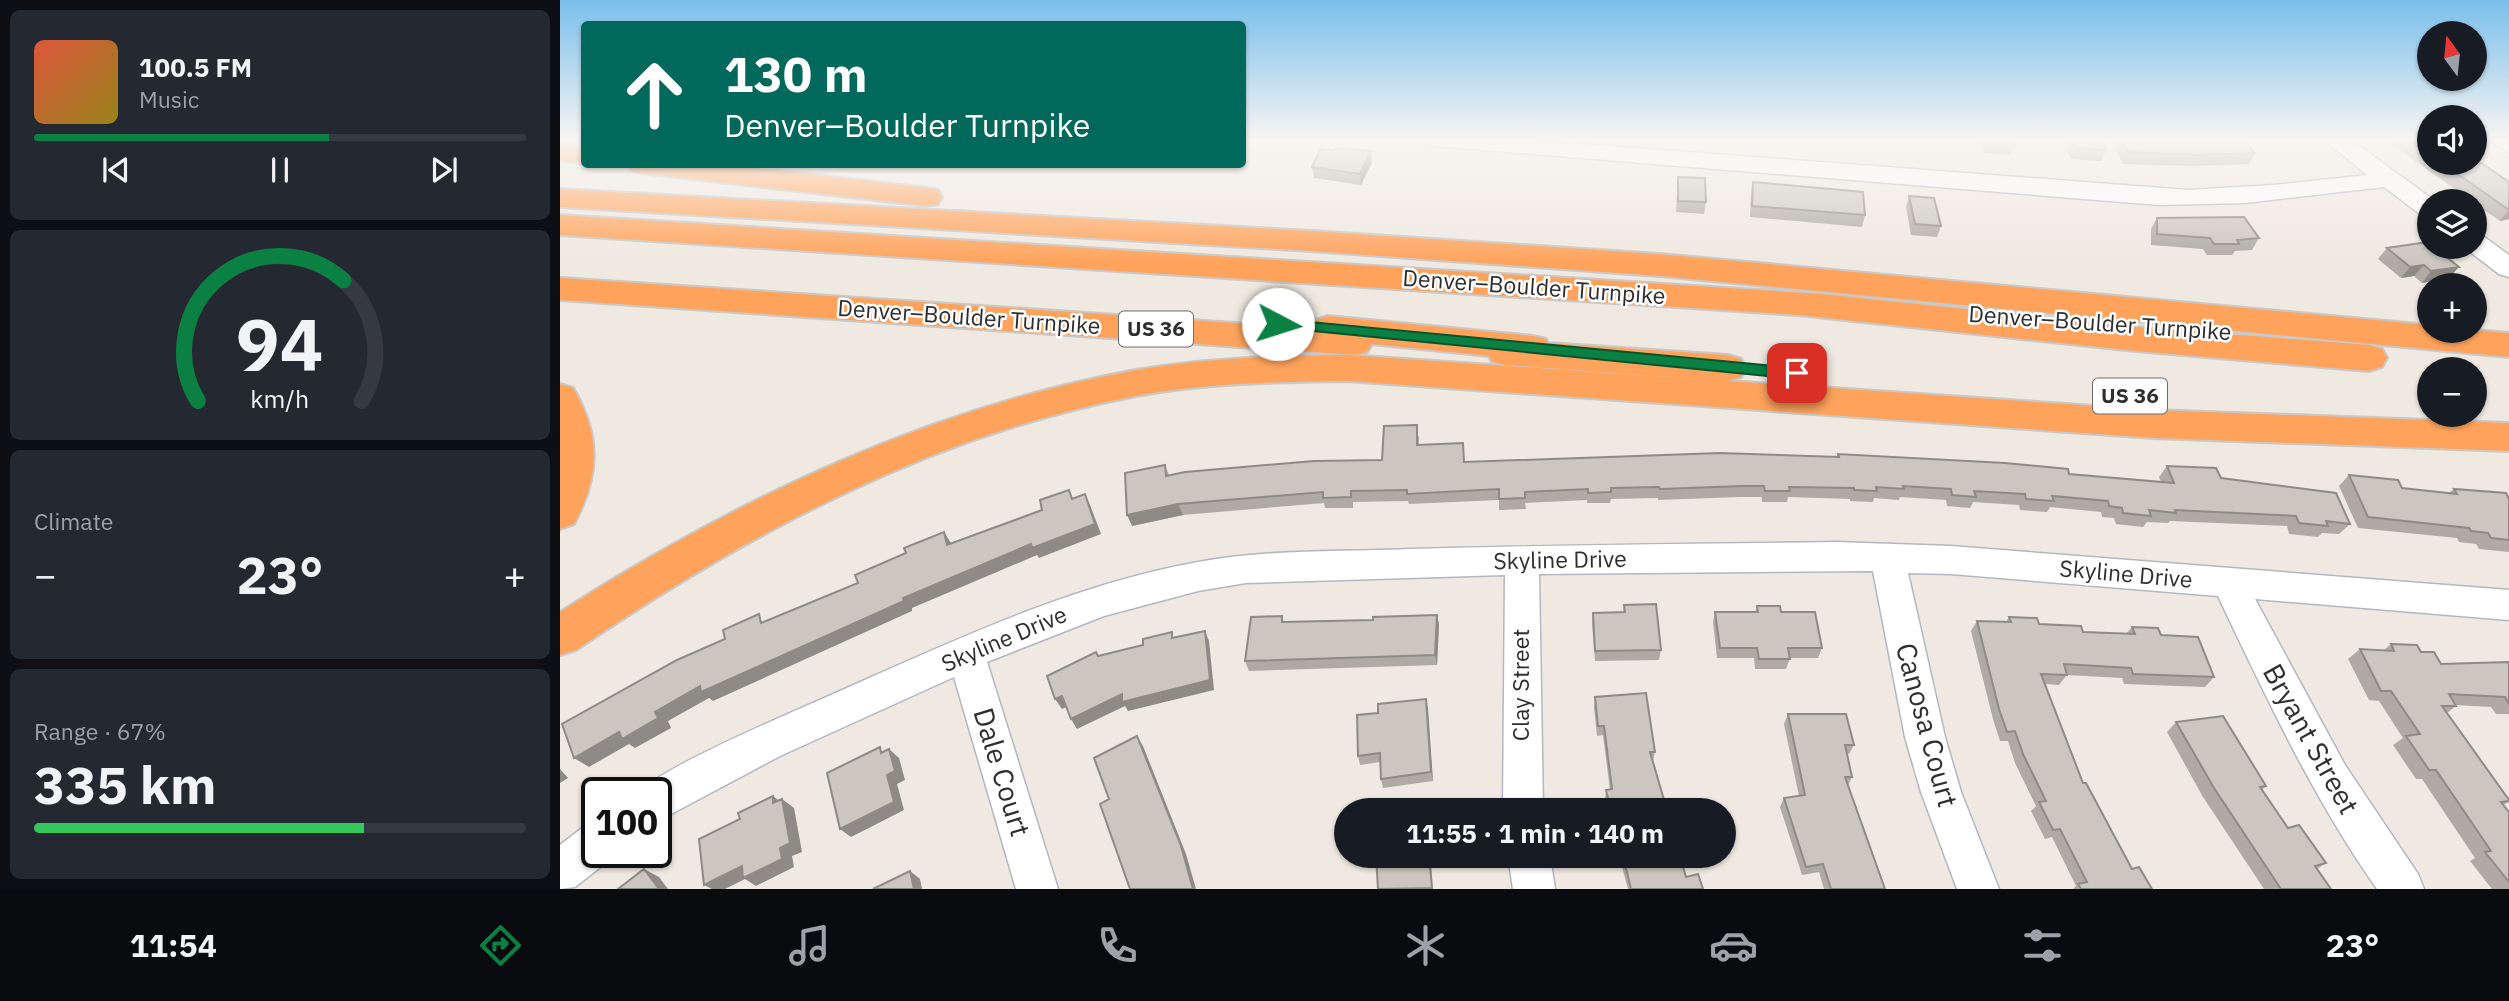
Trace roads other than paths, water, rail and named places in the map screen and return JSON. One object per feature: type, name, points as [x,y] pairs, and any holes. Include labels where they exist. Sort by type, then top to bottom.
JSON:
[{"type":"highway","points":[[784,180],[1312,241]]},
{"type":"highway","points":[[560,198],[1312,241],[1756,274],[2509,346]]},
{"type":"highway","name":"Denver–Boulder Turnpike","points":[[560,225],[2509,346]]},
{"type":"highway","points":[[560,240],[964,251]]},
{"type":"highway","points":[[560,273],[1151,313],[1751,370]]},
{"type":"highway","name":"Denver–Boulder Turnpike","points":[[560,289],[2509,422]]},
{"type":"highway","points":[[1800,304],[2148,340],[2509,369]]},
{"type":"highway","points":[[560,636],[624,593],[729,531],[895,453],[1038,406],[1144,383],[1224,371],[1277,367],[1347,368],[2166,425],[2509,437]]},
{"type":"highway","points":[[560,397],[569,415],[576,452],[574,468],[560,513]]},
{"type":"street","points":[[1958,180],[2159,197],[2243,197],[2378,180]]},
{"type":"street","points":[[2390,180],[2417,200]]},
{"type":"street","points":[[2487,252],[2509,268]]},
{"type":"street","name":"Skyline Drive","points":[[672,793],[755,748],[1068,611],[1140,588],[1208,574],[1327,565],[1522,560],[1887,557],[2509,605]]},
{"type":"street","name":"Canosa Court","points":[[1887,557],[1925,737],[1941,792],[1978,889]]},
{"type":"street","name":"Clay Street","points":[[1522,560],[1523,798]]},
{"type":"street","name":"Bryant Street","points":[[2229,582],[2302,730],[2351,813],[2403,889]]},
{"type":"street","name":"Dale Court","points":[[966,654],[1037,889]]},
{"type":"street","points":[[560,872],[581,855]]},
{"type":"street","points":[[1531,868],[1534,889]]}]
